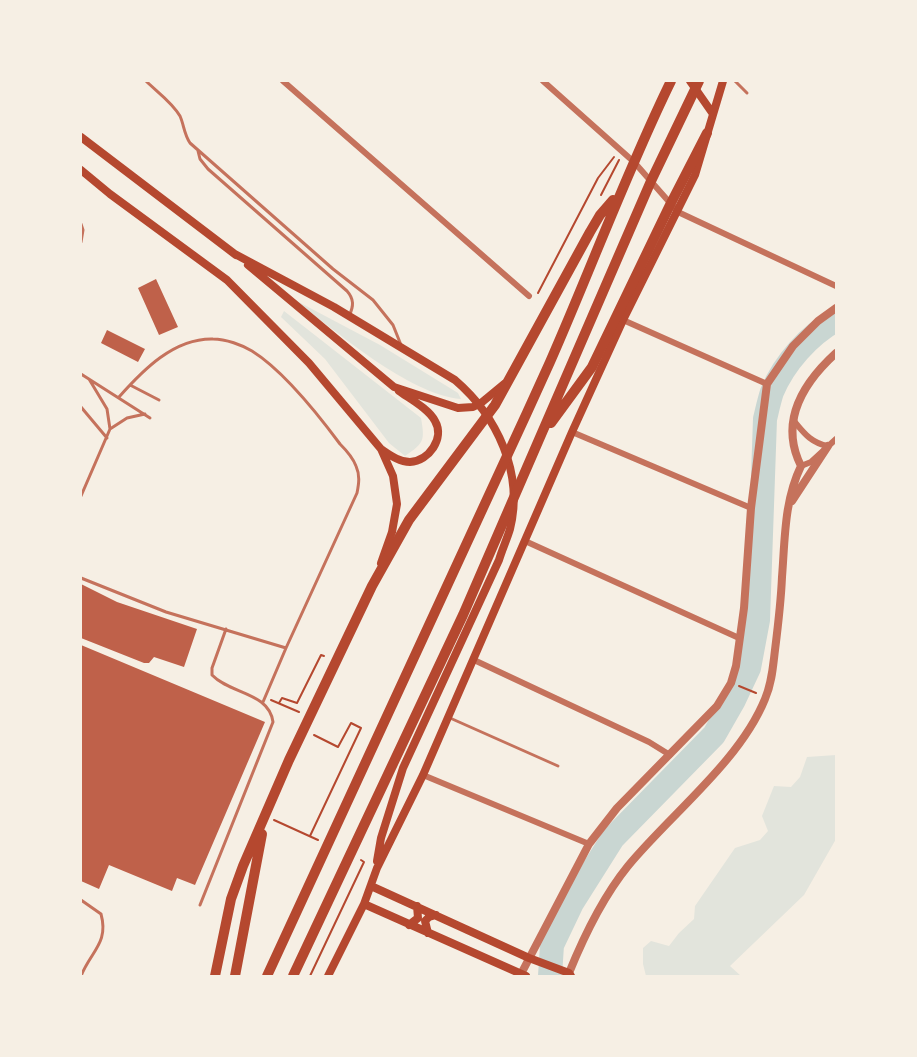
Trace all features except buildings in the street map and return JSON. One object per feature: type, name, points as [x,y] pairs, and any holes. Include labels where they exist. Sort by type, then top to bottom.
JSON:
[{"type":"highway","points":[[267,976],[552,358],[621,191],[671,81]]},
{"type":"highway","points":[[293,976],[463,615],[695,83]]},
{"type":"highway","points":[[540,438],[592,367],[674,208],[707,133]]},
{"type":"highway","points":[[215,976],[231,899],[243,866],[289,760],[372,586],[409,520],[495,405],[600,215],[621,191]]},
{"type":"highway","points":[[235,976],[263,822]]},
{"type":"main road","points":[[707,133],[723,81]]},
{"type":"main road","points":[[695,83],[713,114]]},
{"type":"main road","points":[[81,137],[233,253],[393,387],[433,417],[437,424],[438,435],[434,448],[426,456],[413,462],[400,460],[381,449]]},
{"type":"main road","points":[[81,170],[227,280],[309,363],[381,449],[393,476],[397,504],[392,532],[372,586]]},
{"type":"main road","points":[[328,976],[364,904],[377,868],[423,775],[572,432],[674,208]]},
{"type":"main road","points":[[233,253],[349,316],[443,371],[469,392],[488,417],[506,452],[511,474],[513,505],[510,529],[499,560],[403,768],[381,838],[377,868]]},
{"type":"main road","points":[[393,387],[458,408],[473,407],[499,390],[508,379]]},
{"type":"main road","points":[[371,886],[569,975]]},
{"type":"main road","points":[[364,904],[523,975]]},
{"type":"main road","points":[[409,925],[417,918],[417,906]]},
{"type":"main road","points":[[428,933],[425,921],[436,915]]},
{"type":"street","points":[[283,81],[529,296]]},
{"type":"street","points":[[543,81],[634,162],[674,208],[836,286]]},
{"type":"street","points":[[523,975],[589,844],[617,808],[717,706],[731,683],[736,666],[744,608],[751,508],[767,384],[793,346],[818,321],[836,308]]},
{"type":"street","points":[[623,320],[767,384]]},
{"type":"street","points":[[801,466],[796,457],[794,421],[803,390],[836,353]]},
{"type":"street","points":[[794,421],[805,435],[818,444],[828,446]]},
{"type":"street","points":[[572,432],[751,508]]},
{"type":"street","points":[[569,975],[586,932],[627,868],[752,727],[766,697],[772,674],[784,532],[792,490],[801,466],[811,462],[836,439]]},
{"type":"street","points":[[789,504],[828,446]]},
{"type":"street","points":[[525,541],[739,638]]},
{"type":"street","points":[[474,660],[649,742],[670,756]]},
{"type":"street","points":[[423,775],[589,844]]},
{"type":"lane","points":[[146,81],[175,109],[180,116],[186,137],[198,149],[333,269],[373,300],[393,325],[402,347]]},
{"type":"lane","points":[[735,81],[747,93]]},
{"type":"lane","points":[[198,149],[200,159],[208,169],[347,291],[354,303],[349,316]]},
{"type":"lane","points":[[81,224],[83,230],[81,242]]},
{"type":"lane","points":[[119,397],[151,364],[170,350],[188,343],[212,339],[236,344],[251,350],[275,368],[322,420],[356,464],[360,478],[357,493],[286,648],[264,702]]},
{"type":"lane","points":[[81,374],[150,418]]},
{"type":"lane","points":[[81,496],[110,429],[107,409],[88,378]]},
{"type":"lane","points":[[130,385],[159,400]]},
{"type":"lane","points":[[81,407],[106,438]]},
{"type":"lane","points":[[110,429],[127,418],[145,414]]},
{"type":"lane","points":[[81,578],[166,612],[286,648]]},
{"type":"lane","points":[[200,905],[273,722],[271,712],[264,702],[236,690],[212,675],[212,668],[226,629]]},
{"type":"lane","points":[[448,718],[558,766]]},
{"type":"lane","points":[[81,900],[101,914],[104,932],[102,941],[81,976]]},
{"type":"path","points":[[537,293],[598,178],[614,156]]},
{"type":"path","points":[[737,685],[754,692]]},
{"type":"path","points":[[266,697],[303,714]]},
{"type":"path","points":[[310,836],[361,728],[351,723],[338,747],[319,738]]},
{"type":"path","points":[[310,976],[364,862]]},
{"type":"shaded area","points":[[293,299],[380,345],[458,393],[461,399],[441,395],[396,374]]},
{"type":"shaded area","points":[[284,311],[421,418],[423,437],[416,448],[405,456],[389,443],[325,359],[281,317]]},
{"type":"shaded area","points":[[836,755],[836,839],[804,895],[730,966],[741,976],[646,976],[643,948],[651,941],[669,946],[694,919],[695,906],[735,848],[760,840],[768,831],[762,816],[774,786],[791,787],[800,777],[807,757]]},
{"type":"waterway","points":[[550,976],[552,945],[572,903],[613,838],[714,735],[749,668],[758,620],[765,419],[769,402],[777,381],[790,360],[816,334],[836,320]]}]
